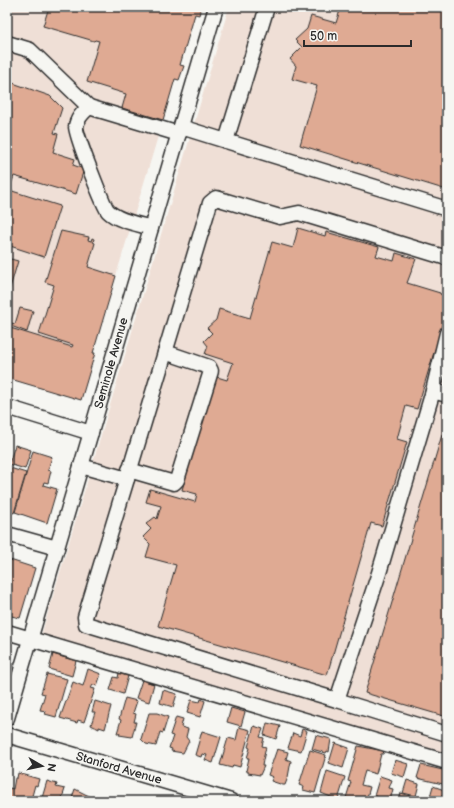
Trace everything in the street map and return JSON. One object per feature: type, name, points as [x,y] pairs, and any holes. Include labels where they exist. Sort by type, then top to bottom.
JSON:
[{"type":"street","name":"Seminole Avenue","points":[[7,718],[216,7]]},
{"type":"street","points":[[226,141],[267,7]]},
{"type":"street","points":[[7,43],[30,50],[89,107],[180,131],[226,141],[447,209]]},
{"type":"street","points":[[89,107],[80,115],[76,128],[80,146],[97,183],[105,207],[117,216],[151,228]]},
{"type":"street","points":[[447,258],[299,213],[280,217],[216,198],[210,203],[85,617],[86,624],[447,734]]},
{"type":"street","points":[[337,700],[379,573],[433,391],[447,333]]},
{"type":"street","points":[[81,466],[174,483],[177,480],[211,371],[209,366],[165,352]]},
{"type":"street","points":[[433,391],[447,395]]},
{"type":"street","points":[[7,407],[91,433]]},
{"type":"street","points":[[7,534],[57,548]]},
{"type":"street","points":[[7,632],[447,762]]},
{"type":"street","name":"Stanford Avenue","points":[[7,735],[231,801]]},
{"type":"shaded area","points":[[7,7],[197,7],[93,352],[95,353],[81,400],[7,378]]},
{"type":"shaded area","points":[[229,7],[447,7],[447,754],[41,636]]},
{"type":"building","points":[[49,7],[201,7],[199,15],[195,14],[180,65],[184,66],[179,80],[175,79],[163,120],[122,108],[126,94],[87,82],[99,41],[94,41],[43,26]]},
{"type":"building","points":[[341,7],[447,7],[447,190],[300,145],[317,86],[292,79],[296,66],[290,59],[302,47],[295,40],[307,29],[311,16],[336,23]]},
{"type":"building","points":[[7,81],[50,96],[62,108],[54,133],[58,134],[53,152],[75,159],[73,165],[84,169],[76,194],[14,176],[9,190],[60,206],[44,257],[7,245]]},
{"type":"building","points":[[298,228],[325,236],[326,232],[379,247],[376,256],[394,261],[396,253],[416,259],[407,283],[447,296],[447,308],[439,335],[441,336],[437,350],[435,349],[417,409],[406,406],[397,439],[407,442],[382,526],[371,523],[327,675],[158,626],[176,565],[146,557],[150,544],[143,537],[151,529],[146,524],[155,517],[157,519],[161,506],[146,502],[150,489],[195,502],[197,494],[182,490],[214,376],[227,380],[233,363],[205,354],[208,346],[204,341],[212,333],[207,328],[216,320],[219,309],[250,318],[272,242],[293,248]]},
{"type":"building","points":[[61,231],[89,237],[88,240],[91,241],[92,238],[94,239],[93,242],[95,243],[88,267],[116,276],[93,353],[95,353],[81,400],[7,378],[7,327],[72,347],[73,345],[39,334],[54,285],[45,282]]},
{"type":"building","points":[[7,258],[18,261],[7,298]]},
{"type":"building","points":[[20,308],[33,311],[27,332],[11,326],[12,323],[15,324]]},
{"type":"building","points":[[447,418],[447,717],[365,693]]},
{"type":"building","points":[[15,445],[31,450],[25,469],[9,464]]},
{"type":"building","points":[[33,451],[52,457],[48,470],[51,471],[48,483],[44,482],[43,485],[57,489],[47,523],[15,512]]},
{"type":"building","points":[[10,468],[26,473],[14,513],[7,511],[7,474]]},
{"type":"building","points":[[7,559],[35,568],[20,618],[7,615]]},
{"type":"building","points":[[53,654],[76,661],[72,676],[49,669]]},
{"type":"building","points":[[88,669],[101,674],[97,686],[93,685],[91,688],[95,689],[84,722],[78,720],[77,723],[60,718],[73,682],[83,686]]},
{"type":"building","points":[[119,673],[128,676],[123,694],[110,690],[114,677],[118,678]]},
{"type":"building","points":[[47,674],[67,679],[56,717],[45,714],[46,711],[40,710],[45,694],[41,693]]},
{"type":"building","points":[[142,680],[154,684],[149,702],[136,698]]},
{"type":"building","points":[[163,690],[177,694],[173,707],[160,703]]},
{"type":"building","points":[[125,698],[137,701],[133,713],[136,714],[134,722],[136,722],[132,737],[119,735],[120,733],[117,733]]},
{"type":"building","points":[[201,699],[205,701],[200,717],[187,713],[191,700],[200,702]]},
{"type":"building","points":[[95,701],[111,706],[105,729],[99,727],[99,729],[91,725],[95,712],[92,712]]},
{"type":"building","points":[[231,708],[245,712],[241,726],[227,722]]},
{"type":"building","points":[[149,713],[157,713],[168,717],[163,733],[160,732],[156,746],[146,744],[141,739]]},
{"type":"building","points":[[176,717],[183,719],[181,727],[188,729],[186,737],[189,741],[183,753],[171,751],[172,749],[169,748],[173,736],[170,735]]},
{"type":"building","points":[[267,723],[280,726],[276,739],[264,735]]},
{"type":"building","points":[[254,726],[263,729],[260,737],[264,738],[262,746],[266,747],[262,766],[264,766],[260,775],[248,773],[248,771],[246,771],[249,758],[247,758],[250,748],[248,747]]},
{"type":"building","points":[[239,727],[250,730],[240,767],[233,765],[232,768],[220,765],[228,738],[236,740]]},
{"type":"building","points":[[302,729],[307,731],[301,751],[288,748],[293,733],[300,736]]},
{"type":"building","points":[[202,731],[221,737],[213,763],[205,760],[207,755],[202,754],[201,757],[195,755]]},
{"type":"building","points":[[316,735],[331,739],[329,752],[327,751],[326,753],[312,749]]},
{"type":"building","points":[[335,743],[349,748],[343,768],[329,763]]},
{"type":"building","points":[[358,746],[384,751],[383,754],[381,754],[376,774],[365,771],[361,785],[370,787],[366,801],[345,801],[351,782],[348,781]]},
{"type":"building","points":[[277,749],[288,752],[286,759],[291,761],[285,785],[271,781],[273,777],[268,775]]},
{"type":"building","points":[[310,750],[326,755],[315,793],[303,790],[304,787],[299,785]]},
{"type":"building","points":[[395,760],[408,764],[404,777],[391,773]]},
{"type":"building","points":[[421,765],[447,771],[447,785],[417,778]]},
{"type":"building","points":[[327,771],[345,777],[338,800],[321,793]]},
{"type":"building","points":[[18,773],[39,779],[37,786],[35,785],[32,796],[28,801],[7,801],[7,793],[10,788],[13,789],[15,778],[17,778]]},
{"type":"building","points":[[380,776],[392,780],[389,788],[393,789],[390,801],[375,801],[377,796],[374,796]]},
{"type":"building","points":[[407,780],[419,784],[416,796],[403,793]]},
{"type":"building","points":[[47,781],[57,784],[56,787],[65,789],[61,801],[57,799],[57,801],[35,801],[36,796],[42,798]]},
{"type":"building","points":[[433,786],[447,791],[446,801],[429,800]]},
{"type":"building","points":[[75,789],[91,797],[90,801],[71,801]]},
{"type":"building","points":[[401,793],[420,799],[420,801],[399,801]]}]
